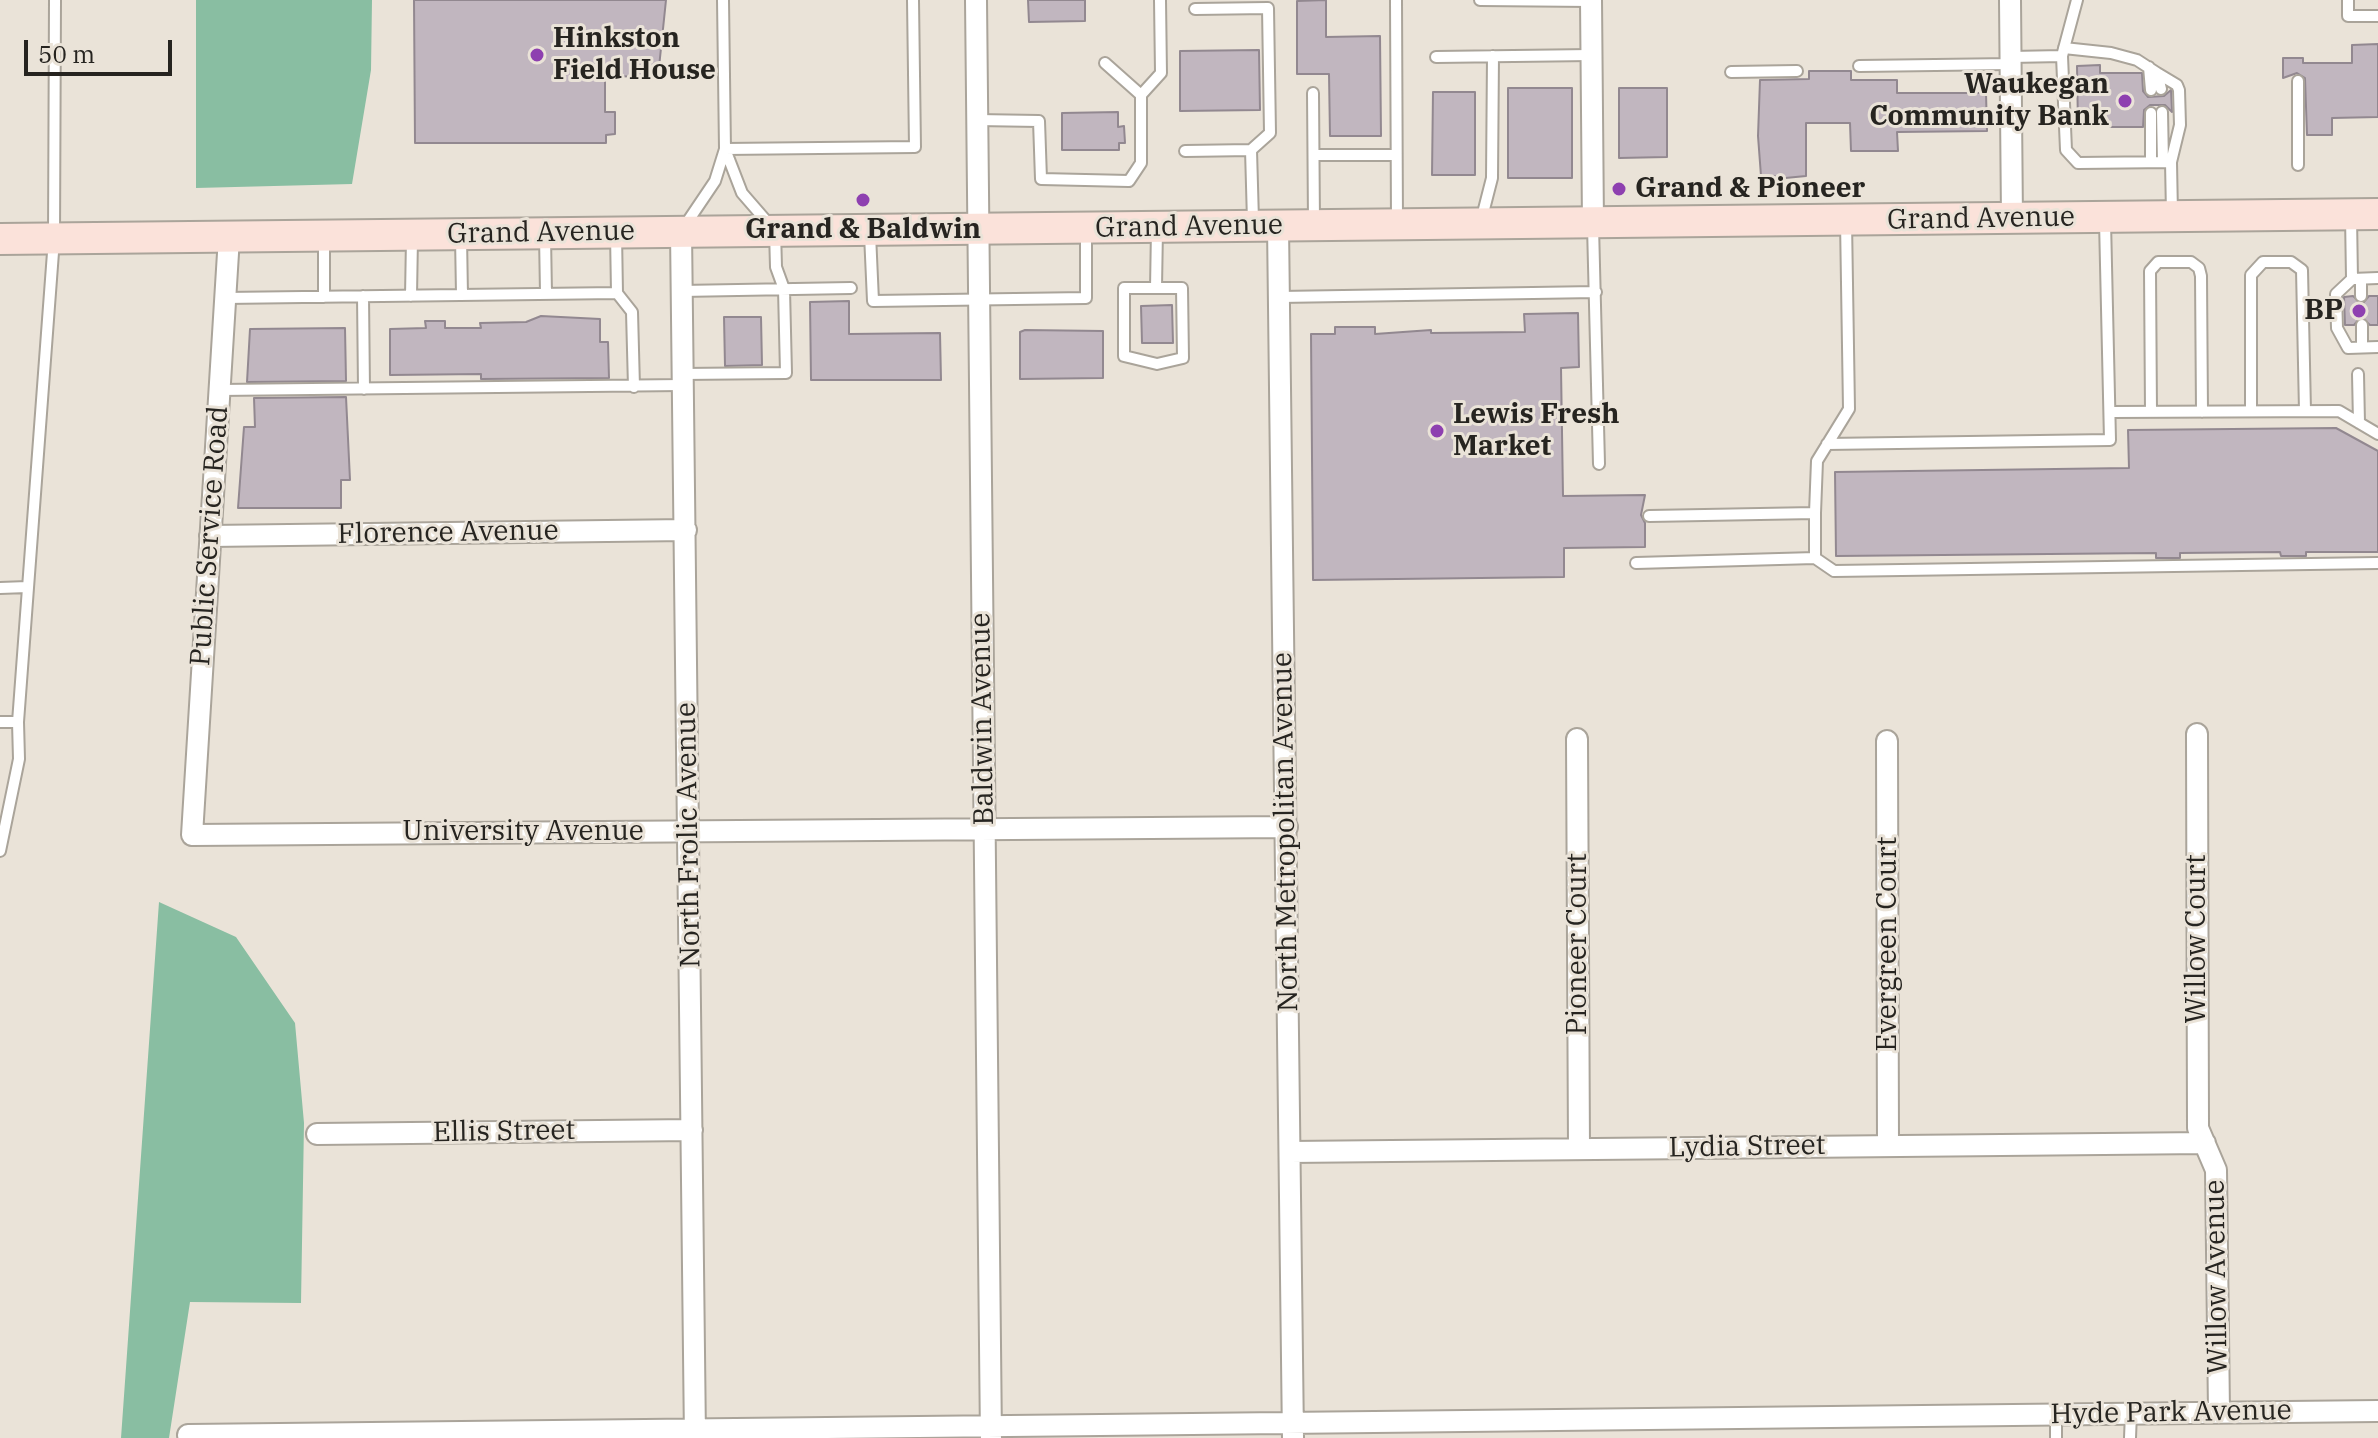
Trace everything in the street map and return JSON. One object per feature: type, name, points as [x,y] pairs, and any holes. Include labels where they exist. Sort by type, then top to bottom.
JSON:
[{"type":"main road","name":"Grand Avenue","points":[[0,239],[2365,214]]},
{"type":"street","name":"Baldwin Avenue","points":[[976,0],[991,1432]]},
{"type":"street","points":[[2010,0],[2012,219]]},
{"type":"street","points":[[1591,1],[1593,223]]},
{"type":"street","name":"North Metropolitan Avenue","points":[[1265,226],[1280,297],[1293,1430]]},
{"type":"street","name":"North Frolic Avenue","points":[[681,231],[695,1434]]},
{"type":"street","name":"Public Service Road","points":[[192,835],[229,237]]},
{"type":"street","name":"Florence Avenue","points":[[210,536],[686,530]]},
{"type":"street","name":"Willow Court","points":[[2197,734],[2198,1119],[2205,1143]]},
{"type":"street","name":"Pioneer Court","points":[[1577,739],[1579,1149]]},
{"type":"street","name":"Evergreen Court","points":[[1887,741],[1888,1146]]},
{"type":"street","name":"University Avenue","points":[[192,835],[1287,827]]},
{"type":"street","name":"Ellis Street","points":[[317,1134],[692,1130]]},
{"type":"street","name":"Lydia Street","points":[[1290,1152],[2205,1143]]},
{"type":"street","name":"Willow Avenue","points":[[2205,1143],[2216,1170],[2219,1412]]},
{"type":"street","name":"Hyde Park Avenue","points":[[188,1435],[1591,1429],[1892,1416],[2378,1411]]},
{"type":"street","points":[[1892,1416],[1892,1438]]},
{"type":"lane","points":[[0,851],[19,759],[18,722],[27,587],[54,239],[55,0]]},
{"type":"lane","points":[[681,231],[709,194],[725,149],[723,0]]},
{"type":"lane","points":[[725,149],[915,147],[913,0]]},
{"type":"lane","points":[[977,120],[1039,121],[1041,179],[1129,181],[1141,163],[1141,95],[1161,73],[1160,0]]},
{"type":"lane","points":[[1396,0],[1397,225]]},
{"type":"lane","points":[[1480,0],[1591,1]]},
{"type":"lane","points":[[2077,0],[2063,52],[2066,150],[2070,159],[2078,163],[2167,162]]},
{"type":"lane","points":[[2348,0],[2348,16],[2378,16]]},
{"type":"lane","points":[[1185,151],[1251,150],[1270,133],[1268,8],[1195,9]]},
{"type":"lane","points":[[1859,66],[2011,60],[2063,52],[2111,53],[2153,70],[2177,85],[2180,125],[2167,162]]},
{"type":"lane","points":[[1436,57],[1591,55]]},
{"type":"lane","points":[[1481,224],[1492,178],[1493,56]]},
{"type":"lane","points":[[1105,63],[1141,95]]},
{"type":"lane","points":[[2153,70],[2156,90]]},
{"type":"lane","points":[[1731,72],[1797,71]]},
{"type":"lane","points":[[2298,81],[2298,165]]},
{"type":"lane","points":[[1313,93],[1314,225]]},
{"type":"lane","points":[[2151,162],[2157,112],[2167,162],[2172,216]]},
{"type":"lane","points":[[219,390],[634,387],[682,380],[786,373],[784,289],[776,267],[775,231],[742,193],[725,149]]},
{"type":"lane","points":[[1251,150],[1265,226]]},
{"type":"lane","points":[[1314,155],[1396,155]]},
{"type":"lane","points":[[2361,296],[2356,279],[2365,214]]},
{"type":"lane","points":[[1827,444],[2110,440],[2105,217]]},
{"type":"lane","points":[[1815,558],[1817,461],[1849,409],[1846,221]]},
{"type":"lane","points":[[1593,223],[1599,464]]},
{"type":"lane","points":[[1156,288],[1157,227]]},
{"type":"lane","points":[[870,230],[873,301],[1086,298],[1086,228]]},
{"type":"lane","points":[[616,232],[617,293],[632,312],[634,387]]},
{"type":"lane","points":[[544,233],[546,294]]},
{"type":"lane","points":[[461,234],[462,295]]},
{"type":"lane","points":[[324,235],[324,297]]},
{"type":"lane","points":[[411,296],[412,235]]},
{"type":"lane","points":[[2151,412],[2150,271],[2158,262],[2191,262],[2199,268],[2202,412]]},
{"type":"lane","points":[[2251,411],[2251,275],[2263,262],[2291,262],[2302,270],[2305,411]]},
{"type":"lane","points":[[2378,278],[2356,279],[2336,294],[2337,328],[2348,348],[2378,347]]},
{"type":"lane","points":[[681,291],[851,288]]},
{"type":"lane","points":[[1124,288],[1156,288],[1182,288],[1183,316],[1183,358],[1157,364],[1124,356],[1124,288]]},
{"type":"lane","points":[[1280,297],[1596,292]]},
{"type":"lane","points":[[225,298],[617,293]]},
{"type":"lane","points":[[363,296],[364,389]]},
{"type":"lane","points":[[2362,325],[2362,347]]},
{"type":"lane","points":[[2358,374],[2359,423]]},
{"type":"lane","points":[[2111,412],[2339,411],[2378,434]]},
{"type":"lane","points":[[1649,516],[1815,513]]},
{"type":"lane","points":[[1636,563],[1815,558],[1834,571],[2378,563]]},
{"type":"lane","points":[[0,588],[27,587]]},
{"type":"lane","points":[[0,722],[18,722]]},
{"type":"lane","points":[[2130,1438],[2131,1413]]},
{"type":"lane","points":[[2056,1414],[2056,1438]]},
{"type":"green space","points":[[196,0],[372,0],[371,70],[352,184],[196,188]]},
{"type":"green space","points":[[159,902],[236,937],[295,1023],[304,1123],[301,1303],[190,1302],[169,1438],[121,1438]]},
{"type":"building","name":"Hinkston Field House","points":[[414,0],[666,0],[658,77],[605,76],[605,112],[615,112],[615,134],[606,135],[606,143],[415,143]]},
{"type":"building","points":[[1028,0],[1085,0],[1085,21],[1029,22]]},
{"type":"building","points":[[1326,0],[1326,37],[1380,36],[1381,136],[1330,136],[1329,74],[1297,74],[1297,1]]},
{"type":"building","points":[[2378,44],[2378,117],[2332,118],[2332,135],[2307,135],[2305,78],[2297,73],[2283,78],[2283,58],[2303,58],[2303,63],[2352,63],[2352,45]]},
{"type":"building","points":[[1259,50],[1260,110],[1180,111],[1180,51]]},
{"type":"building","name":"Waukegan Community Bank","points":[[2100,65],[2100,73],[2142,73],[2143,91],[2148,97],[2164,96],[2171,90],[2172,112],[2165,105],[2150,105],[2144,110],[2143,127],[2078,127],[2077,66]]},
{"type":"building","points":[[1809,71],[1851,71],[1851,80],[1897,80],[1897,93],[1986,93],[1987,131],[1897,132],[1898,151],[1851,151],[1850,123],[1806,123],[1806,176],[1775,179],[1775,176],[1761,176],[1758,136],[1760,80],[1809,79]]},
{"type":"building","points":[[1508,88],[1572,88],[1572,178],[1508,178]]},
{"type":"building","points":[[1619,88],[1667,88],[1667,157],[1619,158]]},
{"type":"building","points":[[1433,92],[1475,92],[1475,175],[1432,175]]},
{"type":"building","points":[[1118,112],[1118,127],[1124,126],[1125,143],[1119,143],[1119,150],[1062,150],[1062,113]]},
{"type":"building","name":"BP","points":[[2353,296],[2362,304],[2369,296],[2378,296],[2378,325],[2370,325],[2361,317],[2354,325],[2345,325],[2344,297]]},
{"type":"building","points":[[849,301],[849,334],[940,333],[941,380],[811,380],[810,302]]},
{"type":"building","points":[[1172,305],[1173,343],[1142,343],[1141,306]]},
{"type":"building","name":"Lewis Fresh Market","points":[[1578,313],[1579,367],[1561,368],[1563,496],[1645,495],[1641,515],[1645,523],[1645,547],[1564,548],[1564,577],[1313,580],[1311,334],[1335,334],[1335,327],[1375,327],[1375,334],[1431,330],[1431,333],[1525,332],[1524,314]]},
{"type":"building","points":[[541,316],[600,319],[600,342],[608,342],[609,378],[481,379],[481,374],[390,375],[390,329],[426,328],[425,321],[445,321],[445,328],[481,328],[480,323],[526,322]]},
{"type":"building","points":[[724,317],[761,317],[762,365],[725,366]]},
{"type":"building","points":[[345,328],[346,381],[247,382],[250,329]]},
{"type":"building","points":[[1103,331],[1103,378],[1020,379],[1020,332]]},
{"type":"building","points":[[346,397],[350,480],[341,480],[341,508],[238,508],[244,427],[255,427],[254,398]]},
{"type":"building","points":[[2336,428],[2378,451],[2378,552],[2306,552],[2306,556],[2281,556],[2280,552],[2180,553],[2180,558],[2156,558],[2156,553],[1836,556],[1835,472],[2129,468],[2128,430]]},
{"type":"place","name":"Hinkston Field House","points":[[537,55]]},
{"type":"place","name":"Waukegan Community Bank","points":[[2125,101]]},
{"type":"place","name":"Grand & Pioneer","points":[[1619,189]]},
{"type":"place","name":"Grand & Baldwin","points":[[863,200]]},
{"type":"place","name":"BP","points":[[2359,311]]},
{"type":"place","name":"Lewis Fresh Market","points":[[1437,431]]}]
